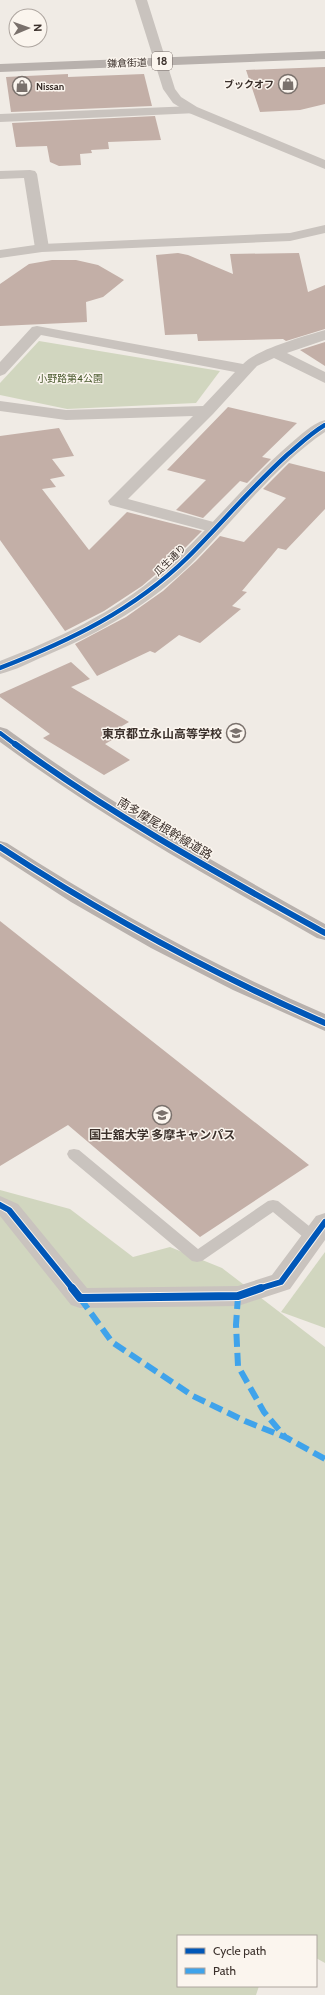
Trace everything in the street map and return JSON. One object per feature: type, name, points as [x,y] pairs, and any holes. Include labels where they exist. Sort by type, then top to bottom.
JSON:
[{"type":"main road","points":[[279,45],[325,43]]},
{"type":"main road","name":"鎌倉街道","points":[[142,50],[159,56],[173,49]]},
{"type":"main road","name":"鎌倉街道","points":[[0,68],[159,56],[325,55]]},
{"type":"main road","name":"南多摩尾根幹線道路","points":[[0,733],[62,778],[173,847],[325,933]]},
{"type":"main road","points":[[0,848],[79,898],[171,950],[325,1023]]},
{"type":"main road","points":[[264,899],[325,925]]},
{"type":"street","points":[[141,0],[169,89],[177,100],[193,110],[325,165]]},
{"type":"street","points":[[0,118],[193,110]]},
{"type":"street","points":[[0,175],[30,174],[42,248]]},
{"type":"street","points":[[0,254],[42,248],[290,237],[325,229]]},
{"type":"street","points":[[0,371],[37,330],[246,369]]},
{"type":"street","points":[[215,528],[116,500],[207,411],[252,363],[274,352],[325,335]]},
{"type":"street","points":[[274,352],[325,378]]},
{"type":"street","points":[[0,406],[66,416],[207,411]]},
{"type":"street","name":"瓜生通り","points":[[0,668],[48,650],[124,611],[159,584],[188,557],[273,467],[325,425]]},
{"type":"street","points":[[0,1205],[9,1210],[80,1298],[238,1296],[281,1282],[319,1230]]},
{"type":"lane","points":[[74,1154],[197,1257],[273,1205],[319,1230]]},
{"type":"green space","name":"小野路第4公園","points":[[39,341],[220,371],[196,403],[67,409],[0,395],[0,383]]},
{"type":"green space","points":[[0,1190],[70,1209],[133,1257],[170,1247],[222,1268],[325,1347],[325,1963],[317,1959],[317,1935],[177,1935],[177,1987],[259,1987],[256,1995],[0,1995]]},
{"type":"green space","points":[[325,1252],[325,1328],[281,1312]]},
{"type":"building","name":"ブックオフ","points":[[325,67],[325,104],[300,110],[260,112],[246,70]]},
{"type":"building","points":[[68,74],[68,77],[144,74],[152,106],[11,112],[6,77]]},
{"type":"building","points":[[155,116],[161,140],[108,142],[109,149],[91,150],[92,153],[80,154],[81,165],[59,166],[50,162],[47,146],[16,147],[12,123]]},
{"type":"building","points":[[178,253],[188,255],[233,274],[230,254],[299,253],[308,292],[325,285],[325,329],[286,341],[283,339],[198,341],[197,334],[165,335],[156,255]]},
{"type":"building","points":[[52,260],[76,260],[98,265],[124,280],[103,297],[86,302],[87,322],[0,326],[0,284],[29,264]]},
{"type":"building","points":[[325,342],[325,366],[300,350]]},
{"type":"building","points":[[228,407],[297,423],[262,457],[271,459],[247,483],[240,481],[203,518],[176,510],[206,480],[167,470]]},
{"type":"building","points":[[59,428],[74,456],[52,459],[65,476],[50,479],[56,487],[42,489],[89,550],[127,512],[202,531],[177,556],[142,586],[104,611],[65,631],[0,540],[0,436]]},
{"type":"building","points":[[289,463],[325,472],[325,509],[286,550],[278,548],[242,591],[247,592],[232,606],[241,609],[200,643],[179,635],[155,653],[150,651],[97,676],[75,644],[126,617],[163,591],[196,561],[220,536],[244,542],[286,498],[263,489]]},
{"type":"building","points":[[71,662],[90,679],[71,687],[129,722],[110,733],[117,737],[105,744],[130,760],[104,775],[43,738],[50,734],[0,697],[0,694]]},
{"type":"building","name":"国士舘大学 多摩キャンパス","points":[[0,921],[309,1165],[200,1237],[68,1125],[0,1166]]},
{"type":"marked path","points":[[238,1296],[236,1325],[238,1366],[264,1412],[285,1437]]},
{"type":"marked path","points":[[80,1298],[112,1342],[193,1396],[245,1421],[287,1438],[325,1459]]},
{"type":"cycle path","points":[[0,668],[51,647],[100,623],[124,609],[146,593],[168,576],[188,557],[278,463],[312,433],[325,425]]},
{"type":"cycle path","points":[[0,733],[38,761],[118,814],[200,863],[325,933]]},
{"type":"cycle path","points":[[0,847],[78,897],[158,943],[241,985],[325,1023]]},
{"type":"cycle path","points":[[0,1205],[9,1210],[80,1298],[238,1296],[281,1282],[325,1222]]},
{"type":"place","name":"ブックオフ","points":[[288,84]]},
{"type":"place","name":"Nissan","points":[[22,86]]},
{"type":"place","name":"東京都立永山高等学校","points":[[236,733]]},
{"type":"place","name":"国士舘大学 多摩キャンパス","points":[[162,1115]]}]
